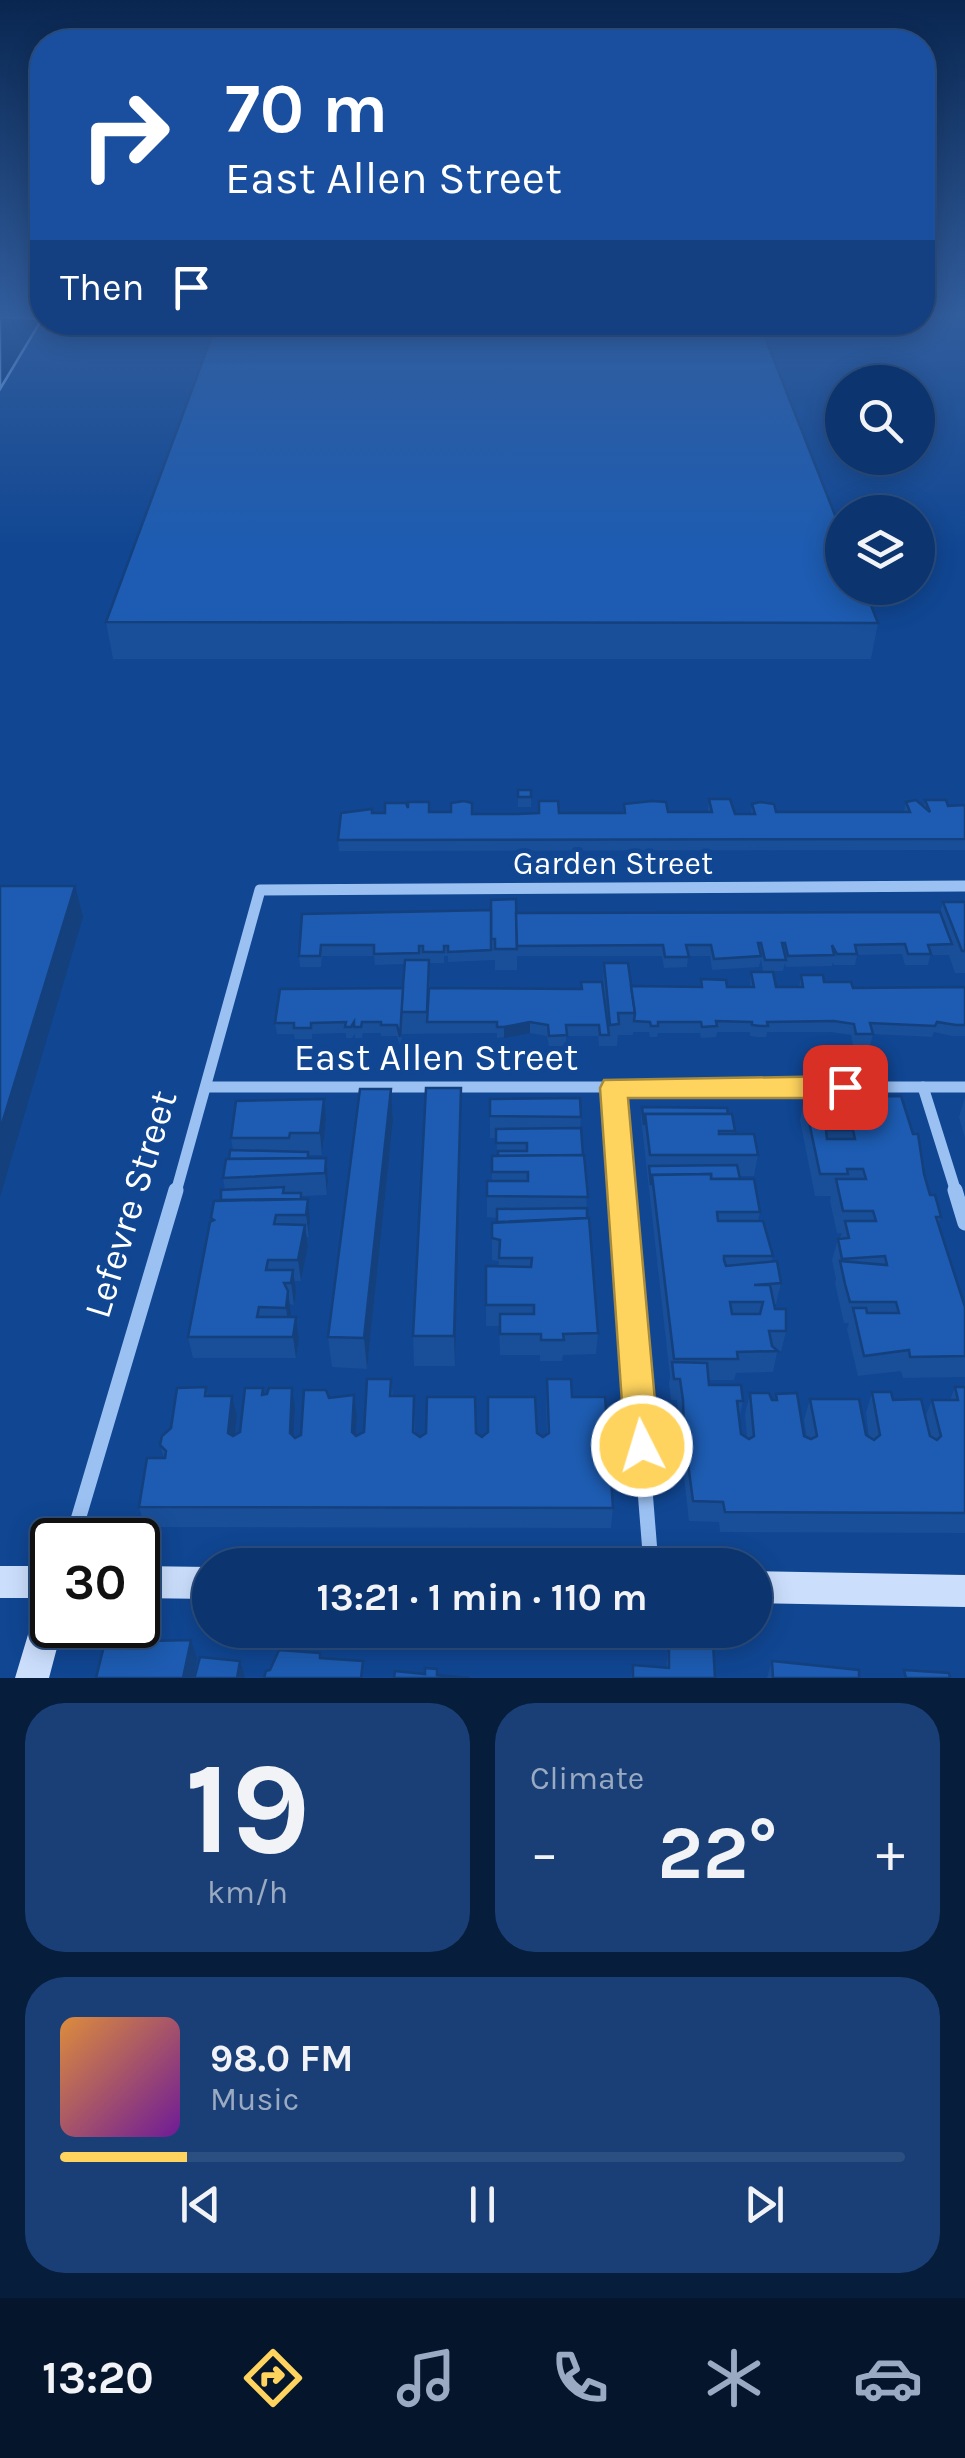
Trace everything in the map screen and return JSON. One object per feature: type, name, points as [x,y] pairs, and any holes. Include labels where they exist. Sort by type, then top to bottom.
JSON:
[{"type":"main road","points":[[0,1582],[30,1582]]},
{"type":"main road","points":[[160,1582],[192,1583]]},
{"type":"main road","points":[[772,1587],[965,1591]]},
{"type":"main road","points":[[32,1678],[40,1648]]},
{"type":"street","name":"Garden Street","points":[[260,890],[965,886]]},
{"type":"street","name":"Lefevre Street","points":[[79,1518],[207,1087],[260,890]]},
{"type":"street","name":"East Allen Street","points":[[207,1087],[965,1087]]},
{"type":"street","points":[[923,1087],[965,1223]]},
{"type":"street","points":[[614,1088],[650,1548]]},
{"type":"building","points":[[190,395],[788,395],[827,495],[825,605],[871,605],[878,623],[106,622]]},
{"type":"building","points":[[518,790],[531,790],[531,797],[518,797]]},
{"type":"building","points":[[709,799],[730,799],[735,814],[755,814],[752,804],[760,802],[774,804],[776,812],[910,812],[906,802],[916,800],[930,812],[925,800],[946,800],[948,806],[965,805],[965,839],[338,840],[341,813],[372,809],[372,813],[385,813],[385,803],[406,803],[408,808],[408,802],[429,802],[429,812],[451,812],[451,803],[464,801],[472,803],[472,814],[517,814],[539,813],[539,801],[558,801],[559,813],[625,813],[624,804],[652,801],[666,802],[668,812],[712,812]]},
{"type":"building","points":[[0,886],[75,886],[0,1130]]},
{"type":"building","points":[[516,899],[517,949],[495,949],[495,939],[491,939],[491,900]]},
{"type":"building","points":[[943,902],[965,902],[965,951],[962,951]]},
{"type":"building","points":[[491,910],[491,950],[448,952],[448,946],[444,946],[444,952],[423,952],[423,946],[419,946],[419,953],[374,954],[374,945],[321,945],[320,956],[299,956],[302,914]]},
{"type":"building","points":[[940,912],[952,944],[928,945],[931,954],[908,954],[905,944],[855,945],[857,954],[837,954],[832,945],[834,955],[788,956],[782,943],[786,960],[765,960],[761,943],[761,956],[714,959],[711,945],[686,945],[689,957],[665,957],[663,945],[517,946],[516,913]]},
{"type":"building","points":[[405,960],[429,960],[427,1012],[401,1012]]},
{"type":"building","points":[[604,963],[628,963],[635,1013],[618,1013],[619,1024],[610,1025]]},
{"type":"building","points":[[751,972],[773,972],[776,987],[803,987],[801,975],[823,975],[824,982],[851,982],[853,988],[965,987],[965,1025],[870,1023],[873,1034],[856,1034],[854,1024],[834,1021],[767,1022],[768,1026],[760,1026],[752,1022],[716,1021],[717,1026],[702,1027],[701,1022],[658,1022],[658,1026],[651,1026],[650,1022],[634,1021],[631,986],[702,987],[701,979],[726,980],[727,987],[754,987]]},
{"type":"building","points":[[581,982],[602,982],[609,1035],[600,1035],[599,1025],[566,1025],[567,1035],[549,1036],[548,1025],[530,1022],[497,1027],[497,1022],[427,1022],[429,988],[582,989]]},
{"type":"building","points":[[403,988],[400,1037],[397,1025],[381,1022],[362,1022],[361,1027],[354,1027],[354,1022],[351,1027],[345,1027],[346,1022],[311,1023],[311,1028],[275,1023],[280,989]]},
{"type":"building","points":[[426,1088],[461,1088],[454,1336],[413,1336]]},
{"type":"building","points":[[360,1089],[391,1089],[364,1338],[328,1337]]},
{"type":"building","points":[[901,1096],[913,1134],[918,1134],[924,1174],[930,1195],[935,1195],[941,1217],[936,1217],[965,1307],[965,1356],[910,1357],[909,1350],[864,1356],[853,1308],[866,1308],[867,1313],[899,1313],[896,1302],[850,1302],[840,1261],[887,1265],[885,1256],[842,1259],[838,1239],[849,1238],[845,1221],[876,1221],[873,1211],[843,1211],[836,1179],[866,1179],[863,1169],[847,1169],[848,1174],[820,1174],[804,1098]],"holes":[[[826,1130],[853,1130],[855,1139],[827,1139]]]},
{"type":"building","points":[[580,1098],[581,1117],[490,1116],[490,1099]]},
{"type":"building","points":[[324,1099],[320,1133],[290,1133],[289,1138],[231,1138],[236,1101]]},
{"type":"building","points":[[642,1107],[727,1108],[728,1114],[645,1114],[644,1125]]},
{"type":"building","points":[[645,1114],[732,1114],[735,1131],[719,1134],[754,1134],[758,1155],[650,1155]]},
{"type":"building","points":[[581,1128],[583,1155],[498,1156],[498,1151],[527,1151],[527,1143],[496,1143],[496,1129]]},
{"type":"building","points":[[230,1150],[308,1152],[308,1158],[229,1159]]},
{"type":"building","points":[[584,1155],[588,1197],[487,1196],[487,1181],[528,1181],[528,1172],[492,1172],[492,1156]]},
{"type":"building","points":[[326,1158],[325,1173],[223,1178],[226,1159]]},
{"type":"building","points":[[737,1165],[740,1179],[711,1179],[711,1174],[652,1175],[651,1185],[649,1166]]},
{"type":"building","points":[[711,1174],[711,1179],[754,1179],[760,1212],[717,1212],[718,1221],[763,1221],[773,1256],[724,1256],[724,1260],[726,1266],[777,1261],[781,1283],[754,1285],[770,1285],[775,1309],[786,1309],[786,1331],[769,1331],[772,1346],[778,1351],[737,1352],[738,1359],[674,1359],[652,1175]],"holes":[[[730,1302],[763,1302],[760,1314],[732,1314]]]},
{"type":"building","points":[[284,1187],[283,1193],[301,1193],[301,1199],[221,1200],[221,1190]]},
{"type":"building","points":[[308,1199],[306,1215],[276,1215],[274,1224],[305,1225],[298,1260],[268,1260],[266,1270],[293,1270],[291,1283],[284,1283],[288,1291],[286,1308],[259,1307],[257,1317],[296,1317],[293,1337],[188,1337],[210,1222],[214,1220],[214,1201]]},
{"type":"building","points":[[587,1208],[587,1218],[497,1222],[497,1209]]},
{"type":"building","points":[[589,1218],[598,1333],[563,1334],[564,1340],[541,1340],[541,1334],[500,1334],[500,1314],[534,1314],[534,1305],[486,1305],[486,1266],[531,1267],[532,1258],[499,1258],[500,1240],[492,1238],[492,1223]]},
{"type":"building","points":[[672,1362],[707,1363],[709,1385],[741,1385],[743,1401],[737,1401],[741,1434],[749,1439],[754,1436],[750,1393],[769,1393],[772,1400],[777,1400],[776,1394],[797,1393],[804,1436],[811,1439],[817,1436],[810,1399],[859,1399],[866,1435],[874,1440],[880,1435],[872,1392],[891,1392],[893,1400],[921,1399],[930,1436],[937,1440],[941,1436],[932,1400],[958,1400],[955,1387],[965,1387],[965,1513],[725,1512],[723,1502],[693,1501],[687,1456],[680,1455],[678,1435],[684,1434],[683,1400]]},
{"type":"building","points":[[367,1379],[391,1379],[390,1396],[414,1396],[413,1432],[420,1437],[426,1433],[427,1397],[475,1397],[476,1433],[482,1437],[488,1432],[488,1397],[535,1397],[537,1433],[543,1437],[549,1433],[547,1379],[571,1379],[572,1397],[605,1397],[608,1436],[615,1444],[616,1454],[610,1463],[613,1508],[139,1507],[147,1458],[165,1458],[166,1451],[160,1445],[162,1436],[171,1428],[177,1388],[206,1387],[205,1396],[232,1396],[228,1433],[233,1436],[240,1432],[245,1388],[263,1388],[262,1395],[269,1388],[292,1388],[290,1433],[295,1438],[301,1435],[304,1390],[326,1390],[329,1398],[354,1395],[352,1432],[356,1436],[364,1432]]},
{"type":"building","points":[[191,1640],[183,1678],[96,1678],[104,1648],[160,1648],[160,1641]]},
{"type":"building","points":[[669,1648],[713,1648],[715,1678],[633,1678],[633,1665],[669,1668]]},
{"type":"building","points":[[279,1650],[363,1661],[361,1678],[264,1678]]},
{"type":"building","points":[[200,1657],[240,1661],[237,1678],[190,1678],[195,1676]]},
{"type":"building","points":[[772,1661],[859,1670],[859,1678],[773,1678]]},
{"type":"building","points":[[425,1668],[437,1669],[437,1675],[470,1678],[394,1678],[395,1671],[425,1674]]},
{"type":"building","points":[[904,1670],[949,1673],[950,1678],[906,1678]]},
{"type":"route","points":[[642,1446],[614,1088],[845,1087]]}]
